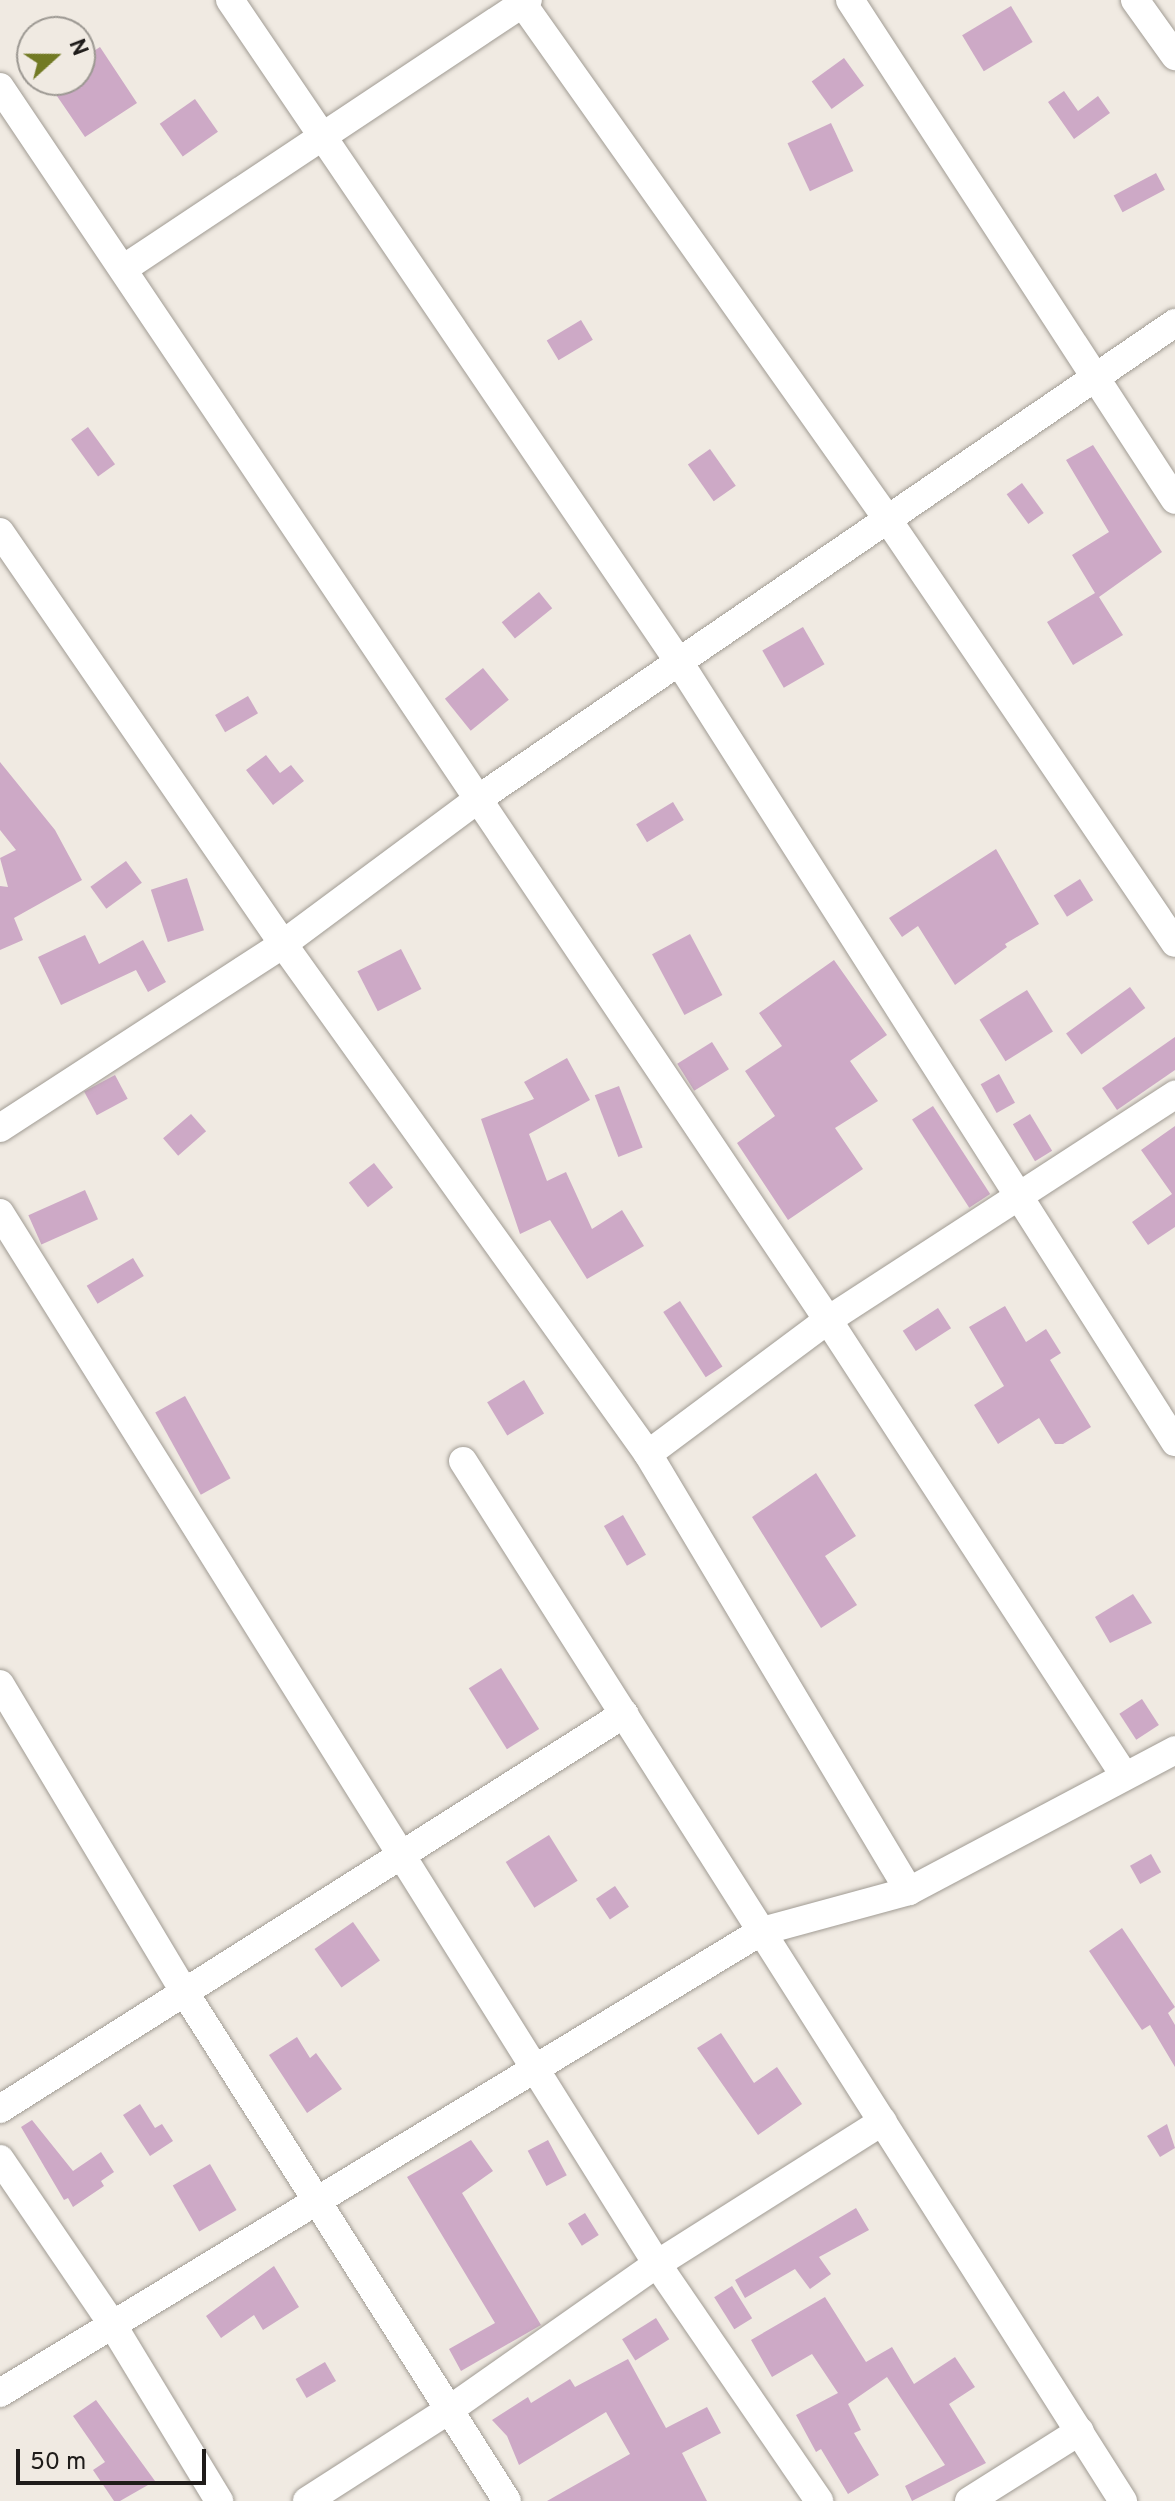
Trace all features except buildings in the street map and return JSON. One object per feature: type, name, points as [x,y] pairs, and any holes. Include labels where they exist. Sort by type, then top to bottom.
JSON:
[{"type":"street","points":[[230,0],[681,665],[1175,1442]]},
{"type":"street","points":[[850,0],[1175,500]]},
{"type":"street","points":[[1135,0],[1175,56]]},
{"type":"street","points":[[123,269],[523,1],[888,520],[1175,943]]},
{"type":"street","points":[[0,87],[828,1320],[1124,1775]]},
{"type":"street","points":[[0,1128],[283,944],[478,799],[681,665],[1175,323]]},
{"type":"street","points":[[0,532],[283,944],[648,1454],[909,1891]]},
{"type":"street","points":[[648,1454],[828,1320],[1175,1095]]},
{"type":"street","points":[[0,1213],[537,2067],[657,2264],[819,2501]]},
{"type":"street","points":[[463,1461],[1123,2501]]},
{"type":"street","points":[[0,1684],[185,1993],[507,2501]]},
{"type":"street","points":[[0,2109],[405,1857],[624,1714]]},
{"type":"street","points":[[0,2393],[762,1931],[909,1891],[1175,1750]]},
{"type":"street","points":[[307,2501],[449,2410],[657,2264],[883,2121]]},
{"type":"street","points":[[0,2159],[112,2324],[219,2501]]},
{"type":"street","points":[[969,2501],[1080,2431]]}]
